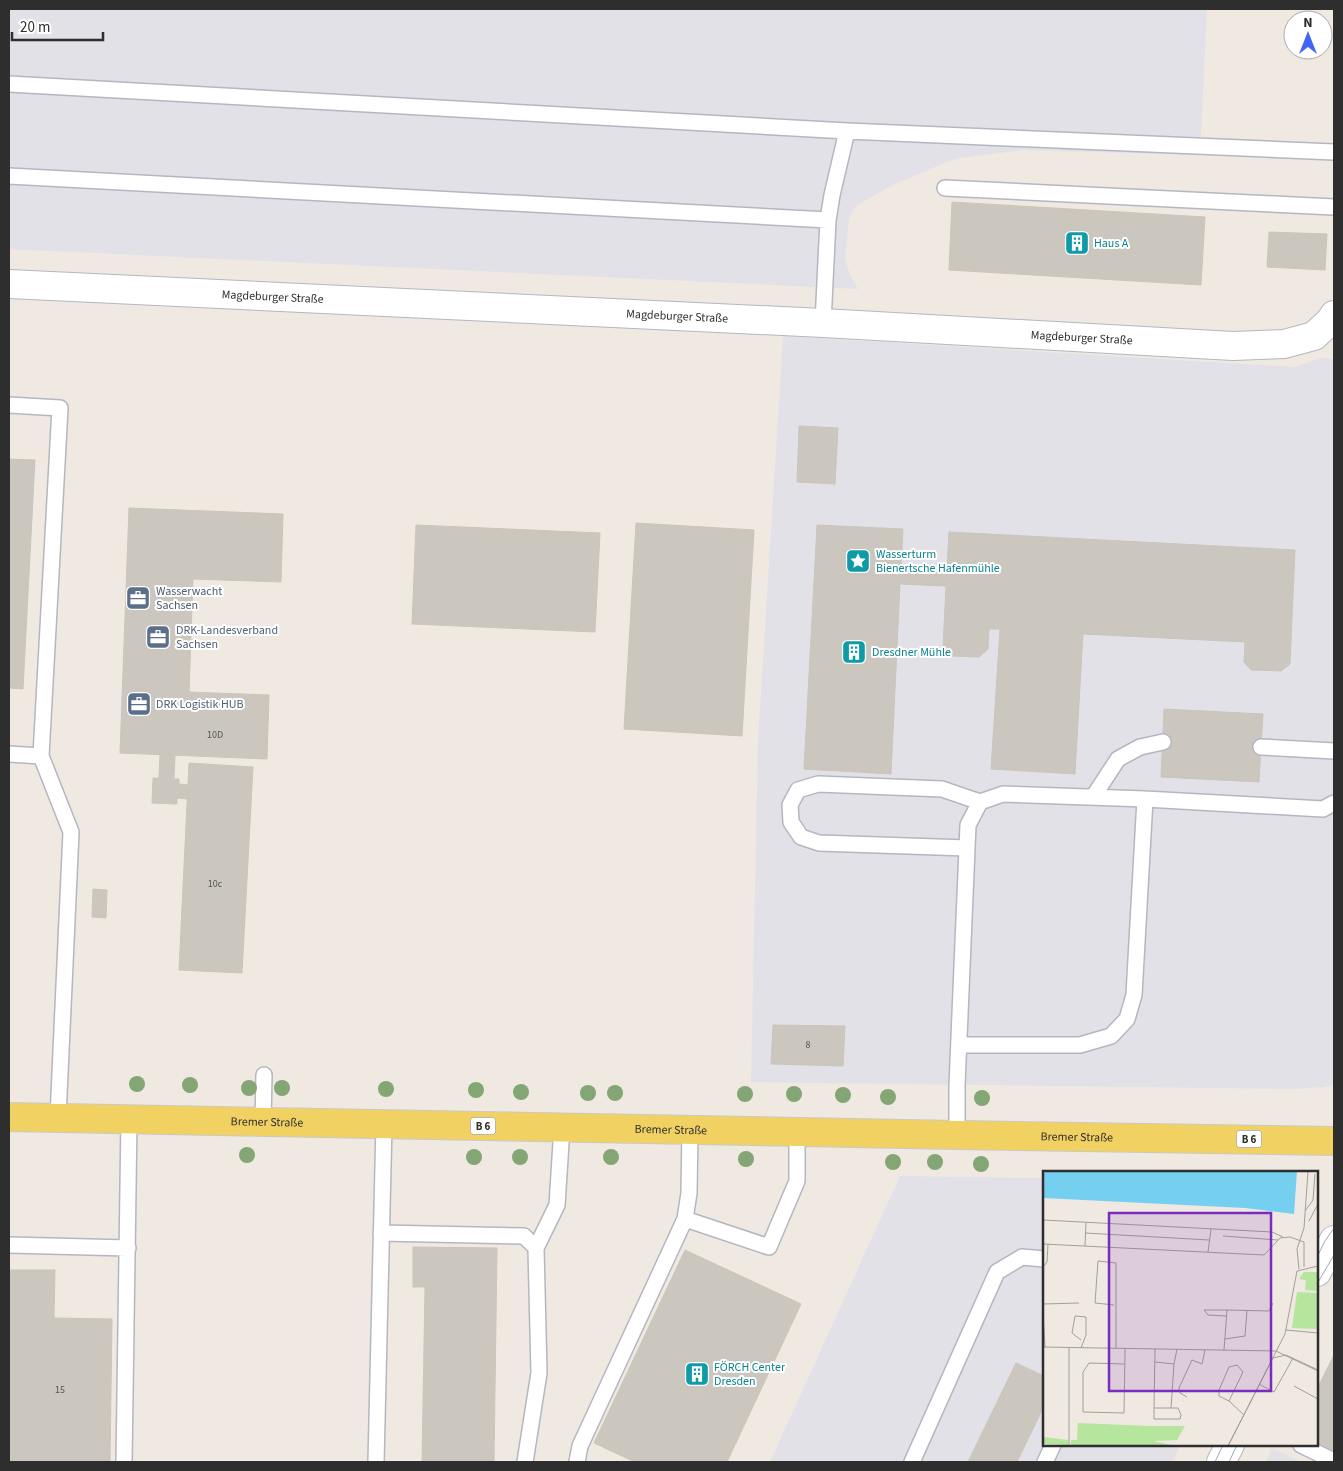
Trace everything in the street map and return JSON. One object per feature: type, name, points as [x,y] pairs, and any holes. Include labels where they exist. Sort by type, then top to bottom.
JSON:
[{"type":"main road","name":"Bremer Straße","points":[[9,1117],[1334,1141]]},
{"type":"street","name":"Magdeburger Straße","points":[[9,284],[823,323],[1232,346],[1284,344],[1314,336],[1334,315]]},
{"type":"street","points":[[1318,1270],[1334,1240]]},
{"type":"street","points":[[1221,1462],[1229,1446]]},
{"type":"lane","points":[[9,84],[847,131],[1334,152]]},
{"type":"lane","points":[[823,323],[828,220],[847,131]]},
{"type":"lane","points":[[9,176],[828,220]]},
{"type":"lane","points":[[945,188],[1334,208]]},
{"type":"lane","points":[[9,405],[60,408],[41,756],[71,832],[58,1117]]},
{"type":"lane","points":[[1093,797],[1118,758],[1140,747],[1163,742]]},
{"type":"lane","points":[[1261,747],[1334,751]]},
{"type":"lane","points":[[9,754],[41,756]]},
{"type":"lane","points":[[966,848],[819,843],[801,837],[791,822],[790,805],[798,790],[818,784],[942,790],[980,802],[1003,794],[1145,799],[1323,809],[1334,802]]},
{"type":"lane","points":[[959,1045],[1080,1045],[1111,1036],[1127,1019],[1134,995],[1145,799]]},
{"type":"lane","points":[[957,1135],[966,848],[968,826],[980,802]]},
{"type":"lane","points":[[263,1121],[264,1075]]},
{"type":"lane","points":[[124,1462],[129,1119]]},
{"type":"lane","points":[[376,1462],[384,1124]]},
{"type":"lane","points":[[525,1462],[539,1373],[536,1248],[557,1206],[562,1127]]},
{"type":"lane","points":[[577,1462],[580,1446],[685,1219],[689,1193],[690,1129]]},
{"type":"lane","points":[[685,1219],[769,1247],[797,1181],[797,1132]]},
{"type":"lane","points":[[381,1233],[524,1236],[536,1248]]},
{"type":"lane","points":[[9,1245],[128,1248]]},
{"type":"lane","points":[[912,1462],[997,1272],[1022,1257],[1043,1259]]},
{"type":"lane","points":[[1045,1462],[1053,1446]]},
{"type":"lane","points":[[1303,1446],[1334,1461]]},
{"type":"shaded area","points":[[9,9],[1207,10],[1200,155],[1022,150],[954,159],[895,184],[860,203],[854,209],[849,218],[845,259],[850,275],[858,289],[9,249]]},
{"type":"shaded area","points":[[783,336],[1294,367],[1321,358],[1334,359],[1334,1085],[1297,1089],[751,1082],[758,741]]},
{"type":"shaded area","points":[[900,1176],[1043,1178],[1043,1446],[1180,1446],[1172,1462],[770,1462]]},
{"type":"shaded area","points":[[1272,1448],[1301,1462],[1266,1462]]},
{"type":"building","name":"Haus A","points":[[952,202],[1205,217],[1201,285],[949,270]]},
{"type":"building","points":[[1269,232],[1327,234],[1325,270],[1267,267]]},
{"type":"building","points":[[799,426],[838,428],[835,484],[797,482]]},
{"type":"building","points":[[9,459],[35,460],[23,689],[9,688]]},
{"type":"building","name":"DRK-Landesverband Sachsen","points":[[129,508],[283,514],[281,582],[193,579],[189,692],[269,695],[267,759],[120,753]]},
{"type":"building","points":[[636,523],[754,530],[742,736],[624,729]]},
{"type":"building","points":[[416,525],[600,533],[595,632],[412,624]]},
{"type":"building","name":"Dresdner Mühle","points":[[817,525],[903,529],[901,566],[947,568],[949,532],[1295,550],[1290,664],[1281,671],[1251,670],[1244,662],[1245,642],[1083,634],[1075,774],[991,769],[1000,629],[989,629],[988,649],[979,657],[952,656],[943,647],[946,586],[900,584],[891,774],[804,769]]},
{"type":"building","points":[[1164,709],[1263,714],[1259,782],[1161,777]]},
{"type":"building","points":[[160,755],[175,755],[174,779],[179,779],[179,784],[188,785],[188,799],[177,798],[177,804],[152,803],[153,778],[159,778]]},
{"type":"building","points":[[189,763],[253,767],[242,973],[179,970]]},
{"type":"building","points":[[93,889],[107,890],[106,918],[92,917]]},
{"type":"building","points":[[773,1025],[845,1026],[843,1066],[771,1064]]},
{"type":"building","points":[[413,1247],[497,1248],[494,1462],[422,1462],[425,1287],[413,1287]]},
{"type":"building","name":"FÖRCH Center Dresden","points":[[685,1250],[801,1304],[727,1462],[635,1462],[594,1443]]},
{"type":"building","points":[[9,1270],[55,1270],[54,1318],[112,1319],[110,1462],[9,1462]]},
{"type":"building","points":[[1334,1355],[1334,1452],[1318,1444],[1318,1387]]},
{"type":"building","points":[[1016,1363],[1043,1376],[1043,1408],[1017,1462],[968,1462]]},
{"type":"tram line","points":[[1318,1255],[1334,1228]]},
{"type":"tram line","points":[[1318,1282],[1334,1255]]},
{"type":"tram line","points":[[1215,1462],[1223,1446]]},
{"type":"tram line","points":[[1229,1462],[1237,1446]]},
{"type":"place","name":"Haus A","points":[[1077,243]]},
{"type":"place","name":"Wasserturm Bienertsche Hafenmühle","points":[[858,561]]},
{"type":"place","name":"Wasserwacht Sachsen","points":[[138,598]]},
{"type":"place","name":"DRK-Landesverband Sachsen","points":[[158,637]]},
{"type":"place","name":"Dresdner Mühle","points":[[854,652]]},
{"type":"place","name":"DRK Logistik HUB","points":[[139,704]]},
{"type":"place","name":"FÖRCH Center Dresden","points":[[697,1374]]}]
